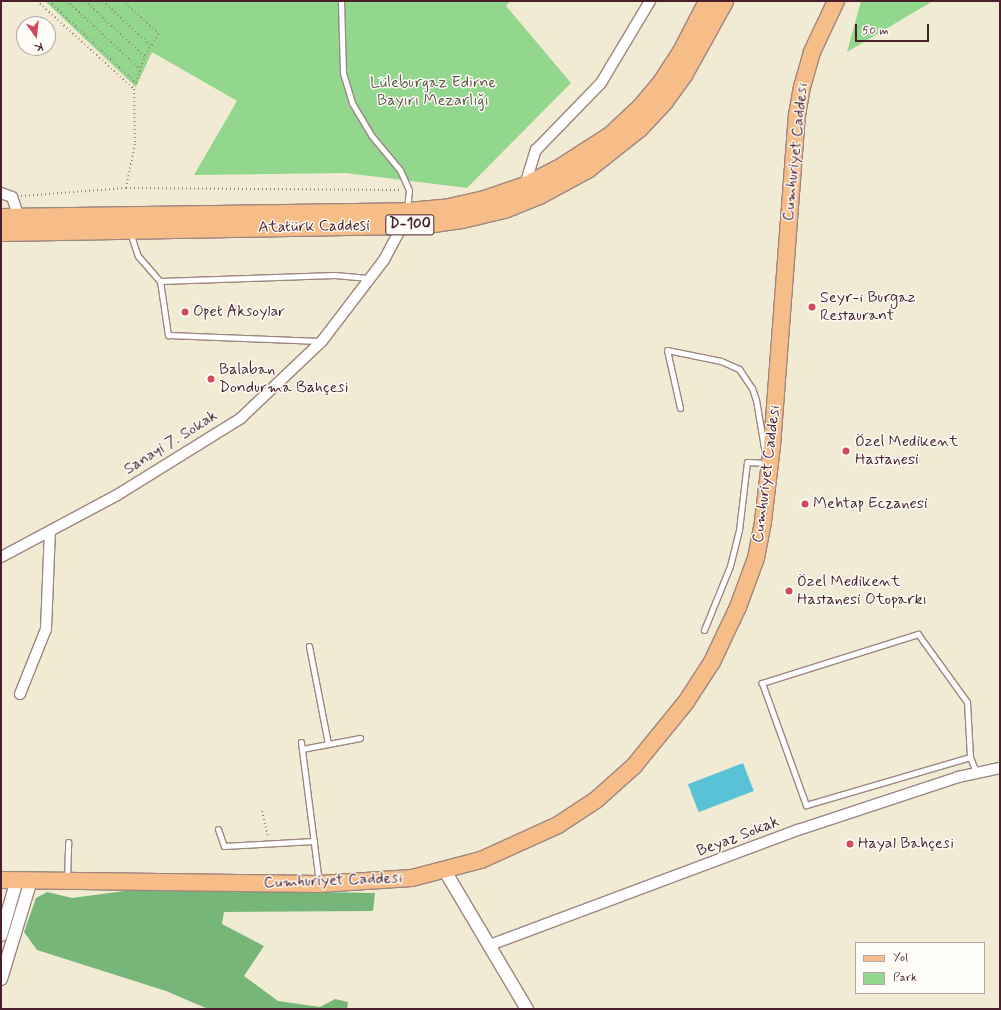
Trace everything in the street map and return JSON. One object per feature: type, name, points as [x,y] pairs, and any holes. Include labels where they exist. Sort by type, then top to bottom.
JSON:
[{"type":"highway","name":"Atatürk Caddesi","points":[[1,232],[128,230],[404,218],[465,204],[525,185],[557,170],[598,144],[640,106],[680,53],[707,1]]},
{"type":"highway","name":"Atatürk Caddesi","points":[[1,217],[404,218],[441,223],[504,209],[555,188],[601,160],[639,128],[674,88],[724,1]]},
{"type":"main road","name":"Cumhuriyet Caddesi","points":[[1,880],[319,884],[388,881],[445,871],[509,849],[576,814],[618,782],[671,721],[712,662],[739,605],[760,541],[770,463],[797,116],[802,87],[812,52],[836,1]]},
{"type":"street","points":[[525,185],[536,150],[601,83],[650,1]]},
{"type":"street","points":[[1,193],[12,197],[18,217]]},
{"type":"street","name":"Sanayi 7. Sokak","points":[[1,557],[116,496],[241,418],[322,341],[384,260],[404,218]]},
{"type":"street","points":[[20,694],[46,629],[50,530]]},
{"type":"street","points":[[1,548],[18,548]]},
{"type":"street","name":"Beyaz Sokak","points":[[490,944],[798,830],[976,772],[1000,768]]},
{"type":"street","points":[[445,871],[490,944],[526,1009]]},
{"type":"street","points":[[1,935],[24,880]]},
{"type":"street","points":[[1,979],[24,880]]},
{"type":"lane","points":[[342,1],[343,73],[352,103],[371,135],[400,170],[409,190],[404,218]]},
{"type":"lane","points":[[128,230],[138,256],[160,281],[168,335],[322,341]]},
{"type":"lane","points":[[160,281],[335,275],[371,278]]},
{"type":"lane","points":[[680,408],[667,350],[722,361],[739,369],[752,388],[765,454],[770,463]]},
{"type":"lane","points":[[704,630],[730,566],[739,530],[747,462],[770,463]]},
{"type":"lane","points":[[970,757],[806,805],[762,683],[918,634],[967,702],[970,757],[976,772]]},
{"type":"lane","points":[[309,646],[328,744]]},
{"type":"lane","points":[[302,749],[360,738]]},
{"type":"lane","points":[[301,742],[319,884]]},
{"type":"lane","points":[[218,830],[224,846],[314,841]]},
{"type":"lane","points":[[67,881],[68,842]]},
{"type":"path","points":[[37,1],[134,89],[135,144],[126,188]]},
{"type":"path","points":[[49,1],[136,82],[145,57],[159,34],[123,1]]},
{"type":"path","points":[[67,1],[140,69]]},
{"type":"path","points":[[86,1],[145,57]]},
{"type":"path","points":[[103,1],[151,46]]},
{"type":"path","points":[[12,197],[126,188],[409,190]]},
{"type":"path","points":[[262,811],[270,843]]},
{"type":"green space","name":"Lüleburgaz Edirne Bayırı Mezarlığı","points":[[45,1],[510,1],[506,6],[571,83],[467,188],[346,173],[194,175],[237,101],[152,52],[136,87]]},
{"type":"green space","points":[[861,1],[933,1],[847,52]]},
{"type":"green space","points":[[140,889],[375,893],[373,911],[224,912],[222,924],[264,946],[244,976],[278,1001],[320,1007],[335,999],[348,1002],[347,1009],[208,1009],[166,991],[37,950],[24,932],[36,898],[47,892],[72,898]]},
{"type":"water","points":[[743,763],[754,791],[699,812],[688,784]]},
{"type":"place","name":"Seyr-i Burgaz Restaurant","points":[[812,307]]},
{"type":"place","name":"Opet Aksoylar","points":[[185,312]]},
{"type":"place","name":"Balaban Dondurma Bahçesi","points":[[211,379]]},
{"type":"place","name":"Özel Medikent Hastanesi","points":[[846,451]]},
{"type":"place","name":"Mehtap Eczanesi","points":[[805,504]]},
{"type":"place","name":"Özel Medikent Hastanesi Otoparkı","points":[[789,591]]},
{"type":"place","name":"Hayal Bahçesi","points":[[850,844]]}]
